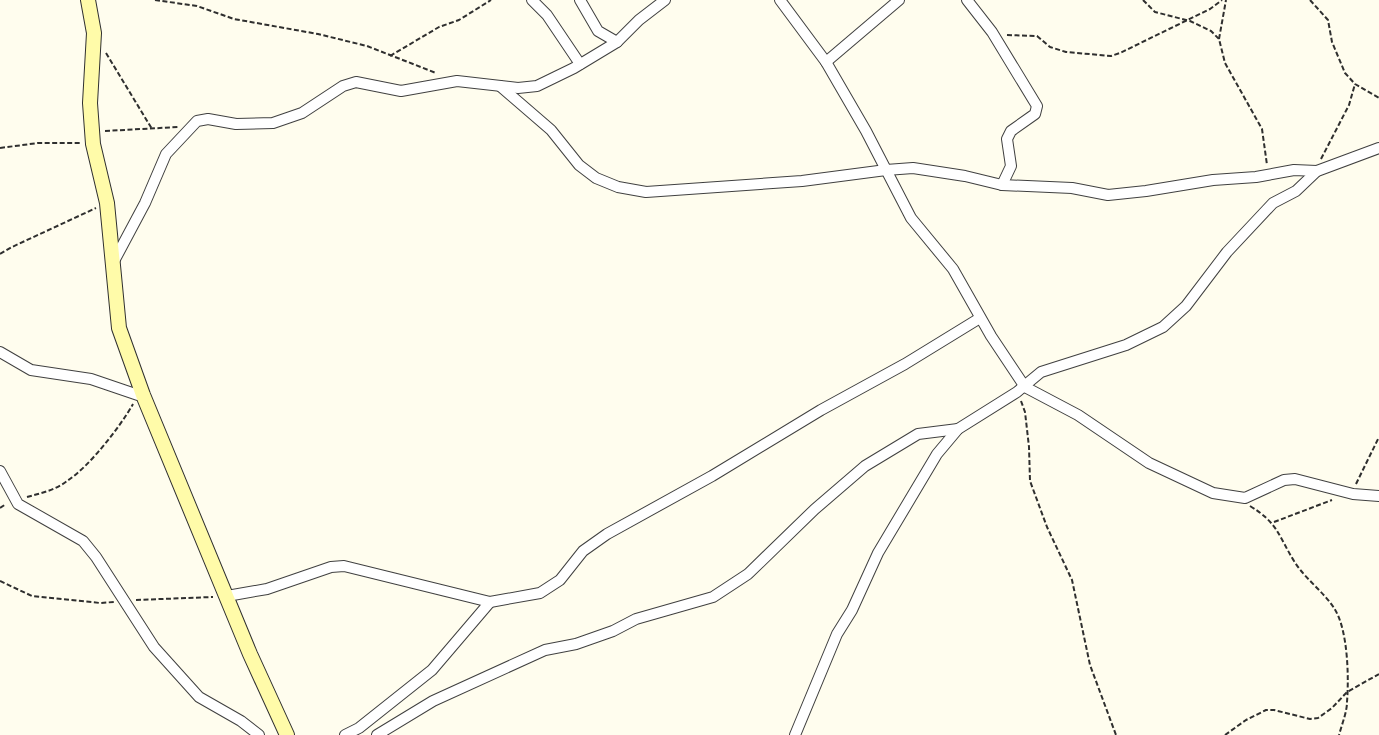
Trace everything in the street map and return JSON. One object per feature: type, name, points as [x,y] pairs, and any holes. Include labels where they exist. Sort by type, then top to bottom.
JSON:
[{"type":"street","points":[[88,0],[94,33],[90,103],[93,138],[107,203],[120,328],[140,395],[227,596],[250,654],[287,735]]},
{"type":"street","points":[[532,0],[547,15],[580,64]]},
{"type":"street","points":[[580,0],[598,30],[617,42]]},
{"type":"street","points":[[113,263],[145,203],[166,154],[196,121],[208,119],[236,124],[273,123],[302,113],[343,86],[356,82],[401,91],[457,81],[518,88],[538,86],[617,42],[639,20],[665,0]]},
{"type":"street","points":[[780,0],[826,62],[911,218],[953,269],[1021,390],[1078,415],[1149,463],[1213,493],[1245,498],[1284,480],[1295,479],[1350,493],[1379,496]]},
{"type":"street","points":[[826,62],[899,0]]},
{"type":"street","points":[[967,0],[992,32],[1037,106],[1035,114],[1012,131],[1007,139],[1011,166],[1002,185]]},
{"type":"street","points":[[500,86],[551,130],[579,165],[596,178],[618,187],[646,192],[802,181],[913,168],[965,176],[1002,185],[1072,188],[1108,195],[1213,180],[1256,177],[1268,173],[1294,170],[1317,171],[1379,148]]},
{"type":"street","points":[[795,735],[837,634],[852,610],[878,553],[937,454],[958,429],[1021,390],[1041,372],[1126,346],[1163,327],[1186,306],[1228,252],[1273,203],[1296,191],[1317,171]]},
{"type":"street","points":[[227,596],[267,589],[331,567],[344,566],[426,584],[490,602],[540,593],[560,580],[583,550],[607,534],[712,476],[980,318]]},
{"type":"street","points":[[0,352],[31,370],[91,379],[140,395]]},
{"type":"street","points":[[376,735],[432,701],[545,650],[576,644],[612,631],[636,619],[713,597],[748,574],[815,509],[865,466],[918,434],[958,429]]},
{"type":"street","points":[[0,470],[10,502],[83,541],[126,601],[154,647],[199,697],[259,735]]},
{"type":"street","points":[[345,735],[359,728],[432,670],[490,602]]},
{"type":"path","points":[[154,0],[197,6],[234,19],[318,34],[367,46],[457,81]]},
{"type":"path","points":[[390,56],[439,27],[459,20],[491,0]]},
{"type":"path","points":[[1143,0],[1155,12],[1202,26],[1219,39]]},
{"type":"path","points":[[992,32],[1012,36],[1037,36],[1050,47],[1066,52],[1111,56],[1222,0]]},
{"type":"path","points":[[1226,0],[1219,39],[1225,63],[1262,129],[1268,173]]},
{"type":"path","points":[[1310,0],[1325,15],[1338,58],[1345,73],[1355,84],[1379,98]]},
{"type":"path","points":[[94,33],[152,129]]},
{"type":"path","points":[[1317,171],[1324,151],[1349,105],[1355,84]]},
{"type":"path","points":[[0,148],[93,138],[180,126],[196,121]]},
{"type":"path","points":[[0,254],[12,246],[107,203]]},
{"type":"path","points":[[1021,390],[1029,447],[1030,481],[1047,527],[1072,580],[1090,665],[1116,735]]},
{"type":"path","points":[[0,504],[44,492],[68,481],[114,434],[140,395]]},
{"type":"path","points":[[1350,493],[1379,437]]},
{"type":"path","points":[[1237,498],[1273,522],[1294,561],[1316,589],[1328,600],[1340,619],[1344,636],[1348,702],[1339,735]]},
{"type":"path","points":[[1273,522],[1332,500]]},
{"type":"path","points":[[0,581],[32,596],[100,603],[227,596]]},
{"type":"path","points":[[1225,735],[1246,720],[1266,710],[1274,710],[1310,719],[1318,718],[1332,708],[1347,692],[1379,674]]}]
